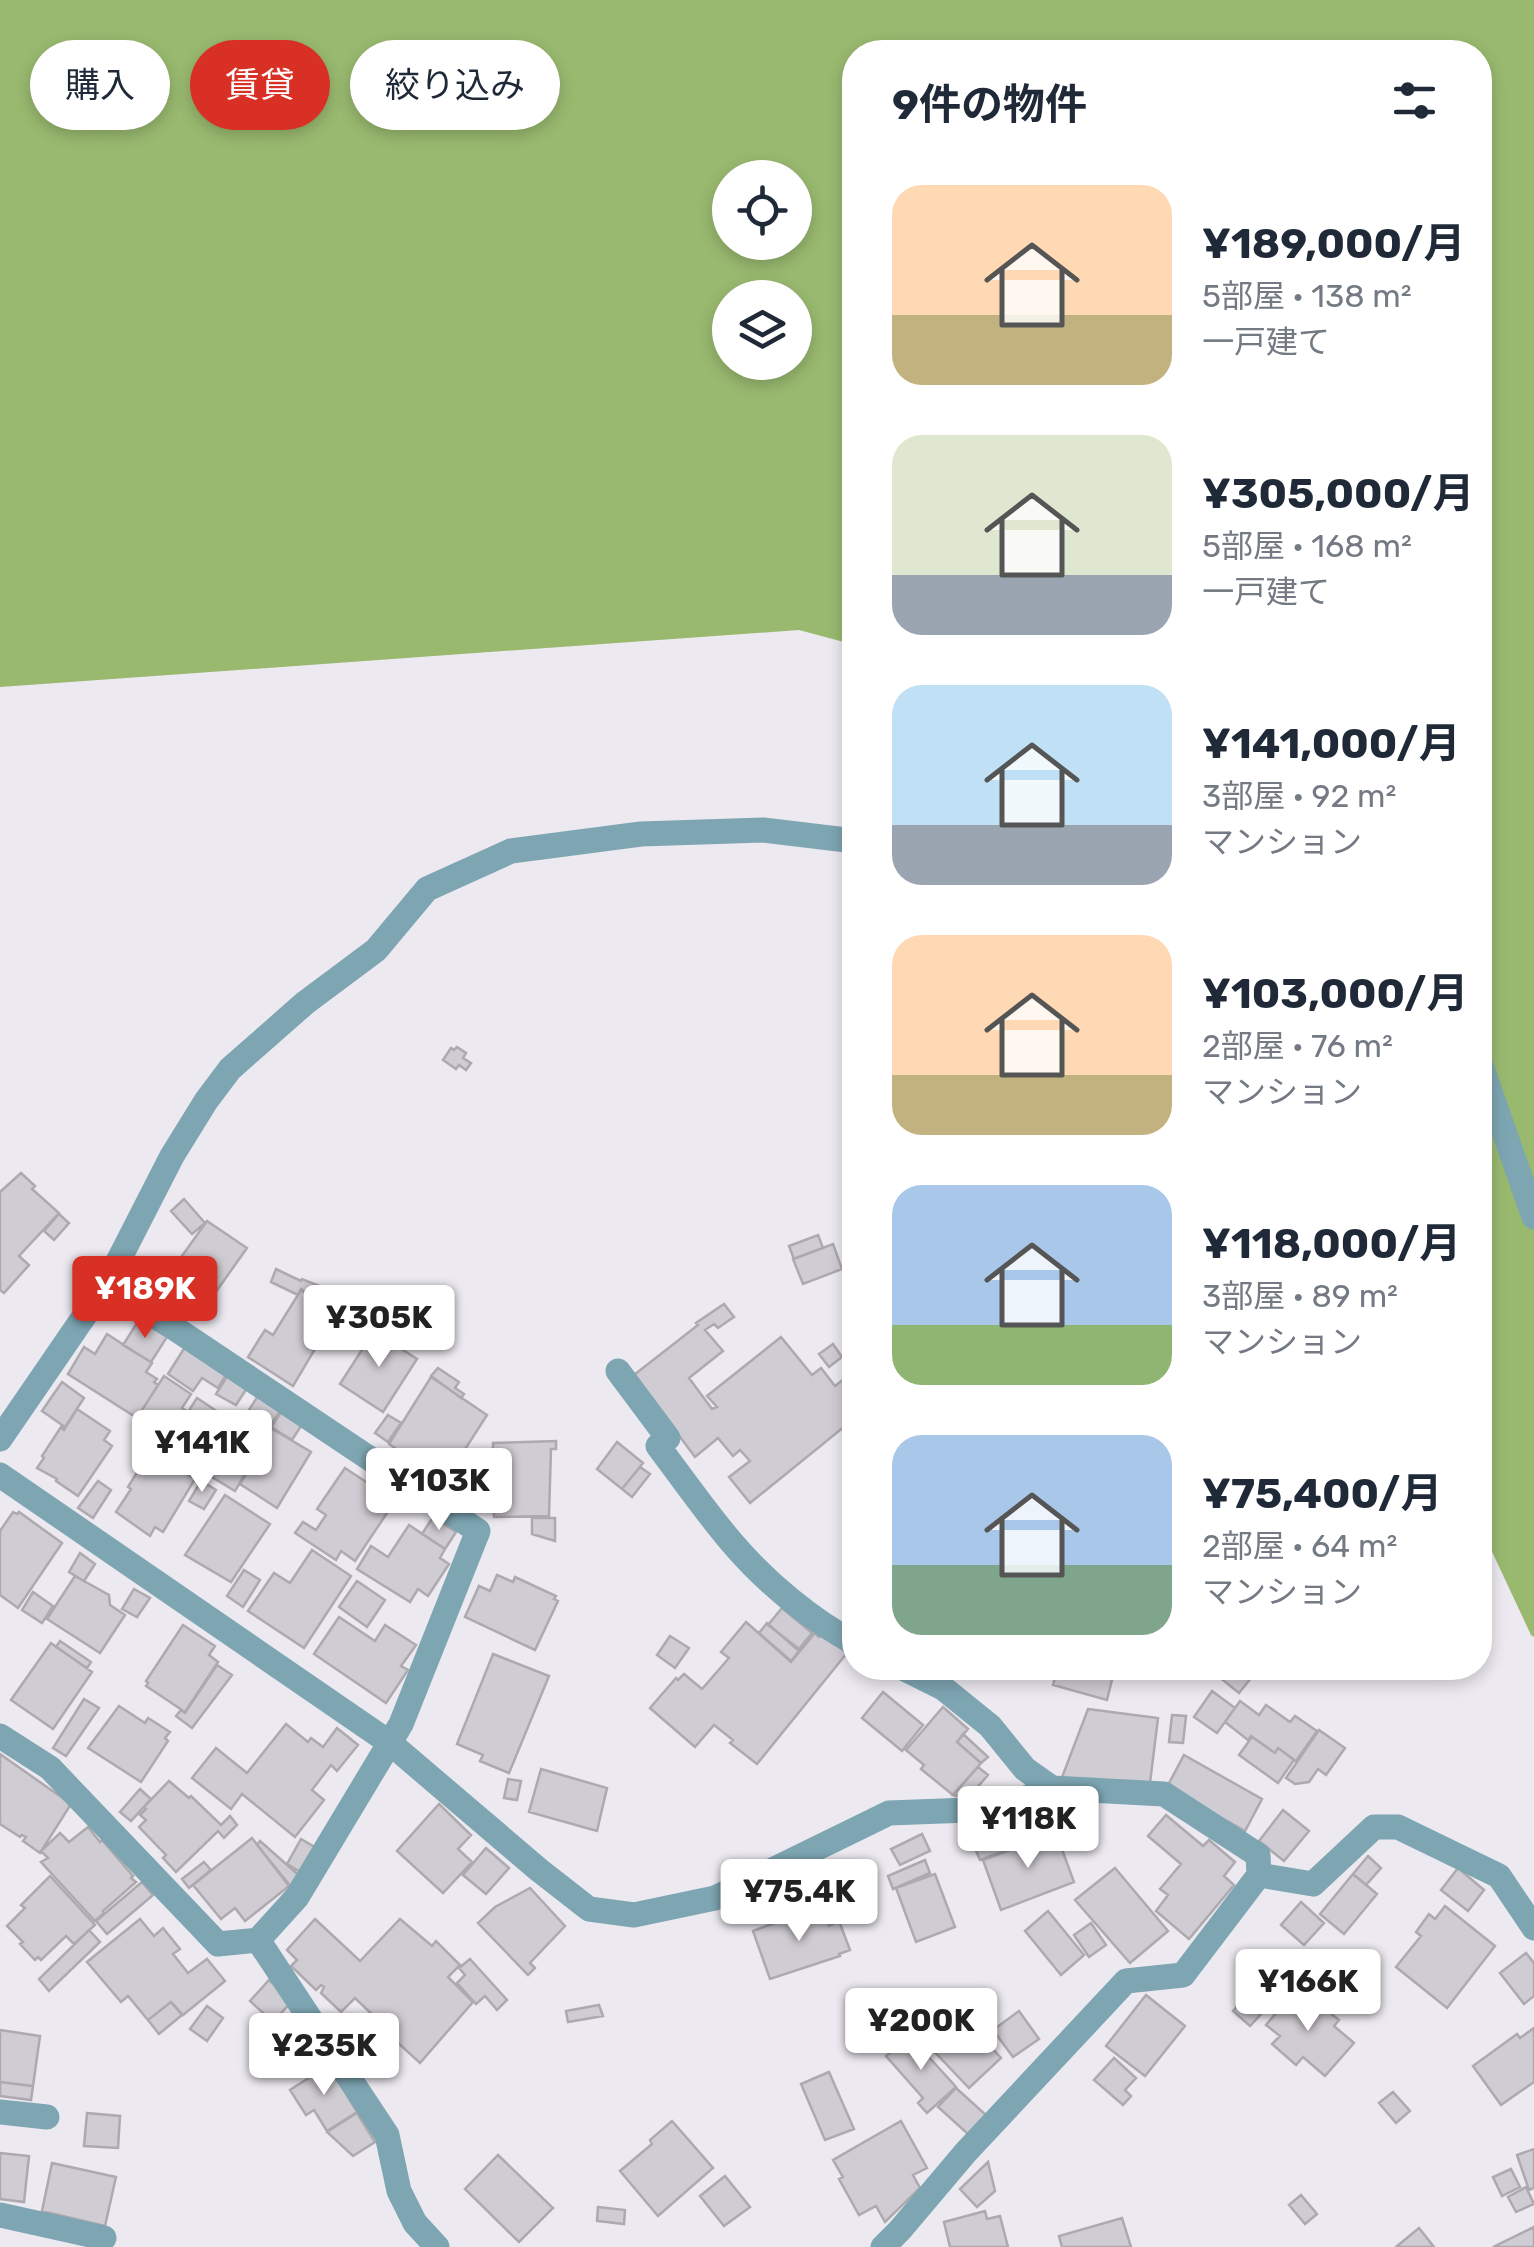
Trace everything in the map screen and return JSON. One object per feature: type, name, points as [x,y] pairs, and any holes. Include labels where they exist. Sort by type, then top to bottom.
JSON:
[{"type":"street","points":[[0,1440],[108,1283],[172,1156],[230,1069],[305,1003],[376,950],[426,889],[511,852],[641,834],[762,830],[842,840]]},
{"type":"street","points":[[1492,1097],[1534,1217]]},
{"type":"street","points":[[0,1736],[50,1768],[218,1944],[258,1940],[297,1898],[401,1724],[478,1531],[108,1283]]},
{"type":"street","points":[[618,1371],[668,1438],[658,1446],[735,1546],[790,1598],[842,1636]]},
{"type":"street","points":[[0,1475],[390,1743],[589,1909],[634,1915],[714,1898],[890,1813],[996,1809],[1052,1788],[1164,1794],[1258,1854],[1259,1875],[1183,1975],[1126,1981],[883,2247]]},
{"type":"street","points":[[928,1680],[944,1688],[990,1726],[1025,1769],[1052,1788]]},
{"type":"street","points":[[1259,1875],[1313,1884],[1374,1827],[1398,1827],[1499,1876],[1534,1928]]},
{"type":"street","points":[[258,1940],[387,2135],[399,2191],[415,2223],[437,2247]]},
{"type":"street","points":[[0,2112],[47,2117]]},
{"type":"street","points":[[0,2215],[104,2238]]},
{"type":"green space","points":[[0,0],[1534,0],[1534,1637],[1492,1552],[1492,40],[842,40],[842,642],[799,630],[0,687]]},
{"type":"building","points":[[457,1047],[471,1063],[466,1070],[459,1065],[456,1069],[443,1060],[451,1048]]},
{"type":"building","points":[[21,1173],[35,1186],[32,1189],[59,1213],[19,1256],[29,1265],[4,1293],[0,1290],[0,1192]]},
{"type":"building","points":[[184,1199],[205,1223],[192,1234],[171,1211]]},
{"type":"building","points":[[59,1214],[69,1223],[54,1240],[44,1231]]},
{"type":"building","points":[[207,1221],[247,1248],[208,1303],[180,1283],[187,1271],[177,1263]]},
{"type":"building","points":[[818,1235],[823,1248],[794,1259],[789,1246]]},
{"type":"building","points":[[833,1244],[842,1269],[803,1284],[793,1259]]},
{"type":"building","points":[[152,1260],[161,1266],[148,1286],[138,1279]]},
{"type":"building","points":[[276,1269],[357,1301],[344,1318],[301,1289],[298,1295],[271,1282]]},
{"type":"building","points":[[301,1290],[337,1312],[293,1386],[248,1357],[265,1330],[273,1335]]},
{"type":"building","points":[[724,1304],[734,1317],[718,1328],[714,1324],[705,1330],[723,1351],[689,1378],[712,1409],[717,1407],[707,1396],[781,1337],[812,1375],[821,1368],[835,1386],[842,1381],[842,1429],[750,1503],[729,1477],[750,1461],[740,1450],[733,1456],[718,1438],[695,1457],[634,1375]]},
{"type":"building","points":[[139,1320],[167,1337],[151,1362],[123,1345]]},
{"type":"building","points":[[376,1328],[417,1359],[383,1412],[340,1384]]},
{"type":"building","points":[[107,1334],[152,1363],[146,1372],[157,1379],[154,1382],[158,1385],[137,1418],[68,1374],[84,1347],[95,1354]]},
{"type":"building","points":[[833,1344],[842,1357],[829,1367],[819,1354]]},
{"type":"building","points":[[185,1347],[226,1375],[218,1388],[202,1378],[193,1391],[168,1374]]},
{"type":"building","points":[[438,1368],[459,1382],[455,1388],[464,1394],[461,1398],[431,1376]]},
{"type":"building","points":[[228,1375],[247,1388],[236,1405],[216,1394]]},
{"type":"building","points":[[164,1376],[191,1394],[182,1408],[188,1412],[197,1398],[233,1422],[205,1466],[135,1421]]},
{"type":"building","points":[[431,1377],[487,1415],[444,1482],[389,1444]]},
{"type":"building","points":[[62,1382],[84,1398],[65,1427],[42,1411]]},
{"type":"building","points":[[258,1396],[280,1411],[265,1433],[243,1419]]},
{"type":"building","points":[[77,1409],[110,1431],[104,1440],[112,1446],[78,1496],[37,1468],[61,1427],[64,1430]]},
{"type":"building","points":[[282,1411],[303,1423],[292,1440],[271,1427]]},
{"type":"building","points":[[388,1415],[401,1423],[388,1442],[375,1433]]},
{"type":"building","points":[[269,1427],[311,1452],[277,1508],[240,1484],[263,1446],[259,1444]]},
{"type":"building","points":[[237,1432],[260,1445],[247,1468],[224,1454]]},
{"type":"building","points":[[556,1441],[556,1449],[551,1449],[549,1516],[494,1517],[493,1443]]},
{"type":"building","points":[[617,1442],[643,1463],[622,1489],[597,1469]]},
{"type":"building","points":[[153,1454],[195,1479],[163,1532],[155,1527],[150,1536],[116,1512],[146,1458],[150,1460]]},
{"type":"building","points":[[220,1454],[247,1470],[235,1491],[207,1474]]},
{"type":"building","points":[[640,1467],[650,1474],[632,1497],[622,1489]]},
{"type":"building","points":[[345,1468],[395,1501],[355,1561],[341,1551],[336,1560],[295,1533],[303,1522],[316,1530],[326,1515],[317,1509]]},
{"type":"building","points":[[453,1476],[478,1492],[470,1505],[445,1489]]},
{"type":"building","points":[[98,1481],[111,1490],[93,1518],[78,1508]]},
{"type":"building","points":[[201,1481],[216,1490],[204,1509],[189,1501]]},
{"type":"building","points":[[225,1495],[270,1524],[231,1582],[185,1555]]},
{"type":"building","points":[[13,1512],[19,1512],[62,1543],[18,1608],[0,1595],[0,1531]]},
{"type":"building","points":[[433,1517],[456,1532],[445,1549],[422,1534]]},
{"type":"building","points":[[532,1518],[555,1518],[555,1541],[532,1534]]},
{"type":"building","points":[[409,1525],[445,1549],[440,1558],[449,1564],[428,1596],[418,1589],[410,1602],[357,1569],[371,1546],[388,1557]]},
{"type":"building","points":[[312,1550],[351,1576],[304,1648],[248,1611],[274,1573],[290,1583]]},
{"type":"building","points":[[80,1553],[95,1564],[84,1581],[69,1572]]},
{"type":"building","points":[[244,1570],[260,1580],[243,1607],[227,1596]]},
{"type":"building","points":[[497,1575],[513,1582],[515,1577],[556,1596],[558,1601],[535,1650],[465,1617],[479,1586],[490,1591]]},
{"type":"building","points":[[75,1576],[109,1595],[110,1605],[125,1615],[100,1653],[47,1619]]},
{"type":"building","points":[[357,1581],[385,1600],[367,1627],[339,1607]]},
{"type":"building","points":[[134,1589],[150,1598],[137,1617],[122,1609]]},
{"type":"building","points":[[33,1592],[53,1606],[42,1623],[22,1610]]},
{"type":"building","points":[[782,1608],[812,1633],[799,1649],[768,1625]]},
{"type":"building","points":[[339,1617],[375,1641],[385,1625],[416,1645],[401,1666],[408,1670],[386,1703],[314,1654]]},
{"type":"building","points":[[746,1622],[791,1662],[815,1633],[819,1637],[822,1633],[842,1649],[842,1659],[757,1764],[714,1725],[695,1747],[650,1708],[684,1674],[702,1689],[729,1658],[721,1652]]},
{"type":"building","points":[[767,1623],[799,1651],[791,1661],[759,1633]]},
{"type":"building","points":[[183,1625],[215,1646],[209,1655],[218,1662],[185,1712],[146,1686]]},
{"type":"building","points":[[670,1636],[689,1648],[675,1668],[657,1655]]},
{"type":"building","points":[[60,1641],[91,1662],[87,1668],[56,1647]]},
{"type":"building","points":[[51,1643],[92,1672],[53,1729],[11,1700]]},
{"type":"building","points":[[493,1654],[549,1676],[509,1773],[480,1761],[483,1755],[457,1744]]},
{"type":"building","points":[[217,1665],[232,1675],[192,1728],[176,1716],[181,1710],[185,1713]]},
{"type":"building","points":[[1054,1680],[1112,1680],[1107,1700],[1053,1685]]},
{"type":"building","points":[[1223,1680],[1249,1680],[1239,1693]]},
{"type":"building","points":[[1212,1691],[1235,1708],[1217,1733],[1194,1717]]},
{"type":"building","points":[[883,1692],[923,1725],[902,1751],[862,1718]]},
{"type":"building","points":[[84,1699],[99,1708],[66,1756],[53,1748]]},
{"type":"building","points":[[1240,1701],[1259,1715],[1266,1705],[1290,1722],[1295,1716],[1317,1731],[1296,1761],[1278,1748],[1275,1753],[1251,1736],[1248,1740],[1225,1722]]},
{"type":"building","points":[[119,1706],[145,1723],[148,1718],[170,1732],[141,1782],[88,1748]]},
{"type":"building","points":[[943,1707],[968,1729],[957,1742],[981,1763],[953,1795],[921,1769],[924,1765],[906,1750]]},
{"type":"building","points":[[1088,1709],[1158,1718],[1150,1783],[1061,1780]]},
{"type":"building","points":[[1172,1715],[1186,1716],[1183,1743],[1169,1742]]},
{"type":"building","points":[[286,1724],[308,1742],[311,1738],[323,1747],[337,1728],[358,1745],[337,1771],[331,1765],[312,1790],[324,1800],[295,1837],[242,1794],[231,1809],[192,1778],[216,1748],[247,1773]]},
{"type":"building","points":[[1319,1730],[1345,1748],[1326,1775],[1318,1769],[1309,1782],[1295,1784],[1286,1778]]},
{"type":"building","points":[[963,1734],[988,1757],[981,1763],[957,1742]]},
{"type":"building","points":[[1252,1737],[1294,1760],[1278,1783],[1239,1755]]},
{"type":"building","points":[[0,1754],[71,1804],[40,1853],[23,1841],[26,1837],[0,1824]]},
{"type":"building","points":[[1184,1755],[1262,1799],[1245,1831],[1167,1787]]},
{"type":"building","points":[[978,1767],[988,1775],[968,1798],[953,1795]]},
{"type":"building","points":[[541,1769],[607,1788],[597,1831],[529,1812]]},
{"type":"building","points":[[508,1779],[521,1781],[517,1800],[504,1798]]},
{"type":"building","points":[[169,1781],[221,1825],[230,1816],[237,1825],[224,1838],[218,1831],[176,1872],[163,1858],[166,1855],[139,1827],[146,1820],[140,1815],[144,1807]]},
{"type":"building","points":[[140,1789],[151,1799],[131,1821],[120,1812]]},
{"type":"building","points":[[439,1804],[471,1835],[458,1849],[472,1862],[443,1893],[397,1851]]},
{"type":"building","points":[[1283,1810],[1309,1831],[1284,1861],[1259,1841]]},
{"type":"building","points":[[1166,1815],[1203,1846],[1209,1840],[1235,1862],[1224,1876],[1234,1885],[1189,1939],[1156,1911],[1168,1895],[1160,1889],[1181,1864],[1148,1836]]},
{"type":"building","points":[[1045,1817],[1051,1833],[980,1860],[973,1844]]},
{"type":"building","points":[[88,1827],[136,1882],[95,1921],[41,1862],[48,1858],[41,1851],[60,1833],[69,1842]]},
{"type":"building","points":[[1056,1833],[1074,1882],[1001,1910],[983,1860]]},
{"type":"building","points":[[922,1834],[930,1851],[900,1865],[891,1849]]},
{"type":"building","points":[[252,1838],[289,1886],[245,1921],[235,1908],[221,1919],[193,1885]]},
{"type":"building","points":[[301,1839],[318,1849],[304,1874],[287,1864]]},
{"type":"building","points":[[260,1841],[303,1879],[292,1888],[257,1845]]},
{"type":"building","points":[[486,1848],[509,1868],[486,1894],[463,1875]]},
{"type":"building","points":[[1368,1856],[1381,1868],[1366,1885],[1353,1874]]},
{"type":"building","points":[[925,1860],[930,1873],[893,1889],[888,1876]]},
{"type":"building","points":[[204,1862],[211,1870],[189,1888],[182,1879]]},
{"type":"building","points":[[1115,1868],[1168,1931],[1130,1963],[1075,1900]]},
{"type":"building","points":[[1458,1868],[1484,1890],[1468,1911],[1441,1890]]},
{"type":"building","points":[[935,1874],[955,1927],[916,1942],[896,1888]]},
{"type":"building","points":[[1353,1874],[1377,1894],[1344,1934],[1320,1914]]},
{"type":"building","points":[[50,1876],[95,1925],[74,1944],[66,1936],[41,1960],[35,1960],[7,1926],[25,1908],[21,1905]]},
{"type":"building","points":[[142,1882],[153,1895],[107,1934],[96,1921]]},
{"type":"building","points":[[530,1888],[565,1926],[530,1963],[535,1968],[528,1975],[478,1923],[495,1907]]},
{"type":"building","points":[[1301,1902],[1324,1923],[1304,1945],[1281,1925]]},
{"type":"building","points":[[1445,1906],[1495,1946],[1447,2008],[1396,1967],[1421,1936],[1416,1932],[1429,1914],[1435,1919]]},
{"type":"building","points":[[1048,1911],[1084,1955],[1061,1975],[1025,1931]]},
{"type":"building","points":[[804,1912],[807,1922],[825,1915],[829,1926],[839,1921],[850,1950],[770,1979],[753,1931]]},
{"type":"building","points":[[140,1919],[154,1936],[163,1928],[180,1949],[173,1954],[188,1973],[207,1959],[225,1981],[183,2015],[171,2002],[148,2020],[128,1996],[121,2002],[87,1962]]},
{"type":"building","points":[[315,1919],[360,1961],[400,1919],[432,1946],[436,1941],[460,1965],[448,1977],[473,2002],[420,2063],[355,1998],[341,2012],[321,1993],[324,1987],[316,1990],[291,1966],[297,1960],[287,1950]]},
{"type":"building","points":[[1091,1923],[1106,1945],[1089,1957],[1074,1935]]},
{"type":"building","points":[[89,1930],[100,1942],[49,1991],[39,1979]]},
{"type":"building","points":[[1526,1953],[1534,1963],[1534,1996],[1524,2004],[1500,1973]]},
{"type":"building","points":[[470,1959],[507,2000],[497,2010],[485,1996],[476,2004],[457,1983],[465,1975],[459,1968]]},
{"type":"building","points":[[1260,1966],[1283,1985],[1263,2010],[1240,1992]]},
{"type":"building","points":[[269,1980],[292,2001],[273,2022],[250,2001]]},
{"type":"building","points":[[1289,1990],[1318,2015],[1324,2008],[1339,2020],[1334,2026],[1354,2043],[1325,2076],[1303,2057],[1296,2065],[1272,2044],[1280,2036],[1266,2025],[1276,2013],[1272,2009]]},
{"type":"building","points":[[1146,1995],[1185,2026],[1145,2076],[1106,2046]]},
{"type":"building","points":[[1244,1999],[1261,2014],[1250,2026],[1233,2011]]},
{"type":"building","points":[[171,2002],[182,2015],[159,2034],[148,2020]]},
{"type":"building","points":[[599,2005],[603,2016],[568,2022],[566,2011]]},
{"type":"building","points":[[207,2006],[223,2018],[207,2041],[190,2029]]},
{"type":"building","points":[[1019,2011],[1039,2039],[1013,2057],[993,2030]]},
{"type":"building","points":[[962,2016],[1001,2058],[969,2088],[929,2046]]},
{"type":"building","points":[[1534,2028],[1534,2082],[1501,2105],[1473,2066],[1517,2034],[1520,2038]]},
{"type":"building","points":[[0,2030],[40,2036],[33,2086],[0,2082]]},
{"type":"building","points":[[909,2035],[956,2087],[927,2113],[918,2103],[923,2098],[886,2056]]},
{"type":"building","points":[[1114,2058],[1136,2078],[1125,2090],[1131,2096],[1123,2105],[1094,2080]]},
{"type":"building","points":[[329,2065],[357,2112],[327,2131],[314,2110],[306,2115],[290,2090]]},
{"type":"building","points":[[829,2072],[854,2129],[825,2140],[801,2084]]},
{"type":"building","points":[[0,2082],[33,2086],[31,2100],[0,2096]]},
{"type":"building","points":[[956,2088],[986,2115],[969,2135],[938,2107]]},
{"type":"building","points":[[1393,2092],[1410,2111],[1396,2123],[1379,2103]]},
{"type":"building","points":[[87,2113],[120,2116],[118,2148],[84,2146]]},
{"type":"building","points":[[357,2113],[375,2142],[353,2156],[327,2132]]},
{"type":"building","points":[[672,2121],[713,2168],[658,2216],[620,2171]]},
{"type":"building","points":[[901,2121],[927,2168],[913,2175],[920,2188],[885,2222],[876,2206],[859,2215],[833,2160]]},
{"type":"building","points":[[1534,2149],[1534,2188],[1529,2190],[1517,2155]]},
{"type":"building","points":[[0,2153],[29,2156],[24,2202],[0,2199]]},
{"type":"building","points":[[498,2155],[553,2208],[519,2242],[465,2189]]},
{"type":"building","points":[[988,2162],[995,2191],[977,2207],[960,2189]]},
{"type":"building","points":[[52,2163],[116,2177],[105,2226],[42,2211]]},
{"type":"building","points":[[1511,2169],[1520,2187],[1502,2196],[1493,2177]]},
{"type":"building","points":[[725,2176],[750,2207],[724,2226],[700,2196]]},
{"type":"building","points":[[1526,2187],[1534,2204],[1516,2212],[1508,2197]]},
{"type":"building","points":[[1301,2195],[1317,2214],[1305,2224],[1289,2205]]},
{"type":"building","points":[[598,2207],[625,2210],[624,2224],[597,2221]]},
{"type":"building","points":[[985,2211],[987,2219],[1000,2216],[1008,2247],[950,2247],[944,2222]]},
{"type":"building","points":[[1122,2218],[1131,2247],[1062,2247],[1059,2236]]},
{"type":"building","points":[[1534,2227],[1534,2247],[1493,2247]]},
{"type":"building","points":[[1419,2228],[1434,2247],[1396,2247]]}]
